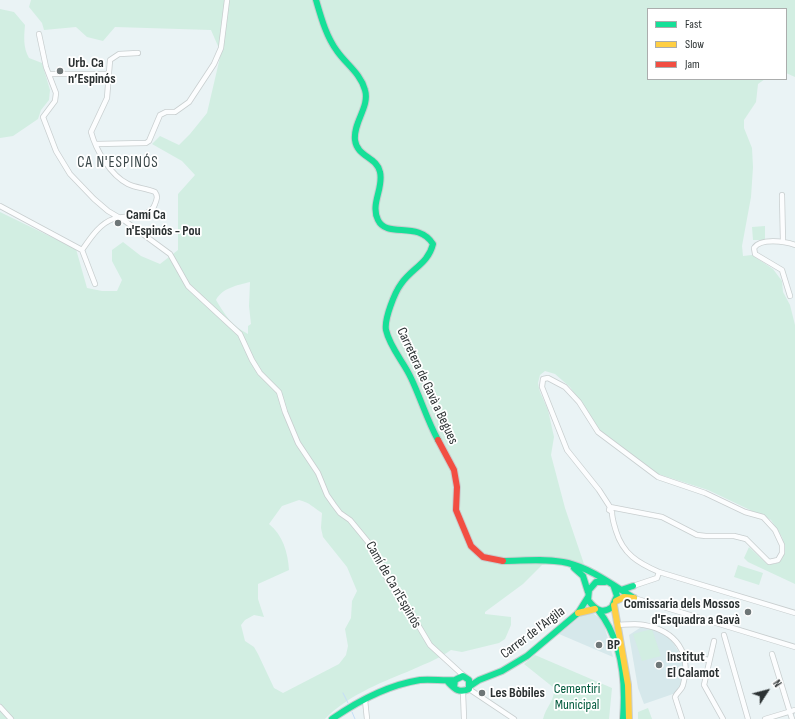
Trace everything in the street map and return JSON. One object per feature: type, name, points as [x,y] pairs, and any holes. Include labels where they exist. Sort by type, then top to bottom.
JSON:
[{"type":"main road","name":"Carretera de Gavà a Begues","points":[[314,0],[334,46],[342,58],[362,80],[366,92],[365,102],[355,131],[354,140],[359,152],[376,164],[379,170],[380,183],[375,207],[377,219],[380,224],[387,228],[420,232],[428,235],[432,244],[430,255],[401,284],[388,314],[386,328],[390,342],[411,377],[429,423],[454,470],[457,487],[456,510],[464,532],[476,552],[488,559],[497,561],[563,562],[581,568],[607,582]]},
{"type":"main road","name":"Carretera de Gavà a Begues","points":[[314,0],[326,36],[333,50],[362,86],[364,95],[352,131],[352,140],[357,153],[374,166],[378,174],[372,207],[374,219],[384,230],[419,234],[428,242],[430,249],[427,255],[406,276],[396,289],[386,314],[383,329],[390,348],[410,379],[427,424],[453,473],[454,510],[461,533],[469,548],[480,559],[496,564],[545,563],[568,566],[581,572],[585,580],[588,594]]},
{"type":"main road","points":[[624,719],[624,686],[610,626],[590,604],[588,594],[596,582],[607,582],[632,596]]},
{"type":"main road","points":[[621,590],[633,586],[632,596]]},
{"type":"main road","points":[[614,587],[617,594],[615,603],[617,625],[628,686],[629,719]]},
{"type":"main road","name":"Carrer de l'Argila","points":[[456,679],[461,676],[467,685],[502,671],[527,656],[578,613],[588,594]]},
{"type":"main road","points":[[596,610],[607,610],[624,597],[632,596]]},
{"type":"main road","name":"Carrer de l'Argila","points":[[578,613],[596,610]]},
{"type":"main road","points":[[332,719],[365,700],[412,682],[438,679],[447,681],[456,679],[454,687]]},
{"type":"main road","points":[[447,681],[457,691],[467,685]]},
{"type":"street","points":[[96,144],[146,143],[149,141],[160,115],[166,112],[174,112],[178,110],[193,97],[219,56],[227,0]]},
{"type":"street","points":[[39,34],[49,74],[109,74]]},
{"type":"street","points":[[82,250],[97,230],[113,218],[122,218],[151,211],[154,206],[156,194],[152,191],[123,181],[102,159],[92,135],[92,128],[107,98],[110,62],[114,56],[123,53],[138,52]]},
{"type":"street","name":"Camí de Ca n'Espinós","points":[[49,74],[55,89],[56,97],[55,101],[43,117],[56,151],[70,174],[94,200],[112,214],[122,218],[170,254],[188,286],[240,334],[260,373],[279,392],[285,412],[298,443],[318,473],[334,505],[340,513],[353,523],[373,548],[386,577],[402,598],[430,645],[456,669],[467,685],[514,719]]},
{"type":"street","points":[[782,195],[783,242]]},
{"type":"street","points":[[0,206],[82,250],[95,284]]},
{"type":"street","points":[[790,296],[782,270],[755,254],[753,250],[758,244],[783,242],[795,245]]},
{"type":"street","points":[[614,510],[662,517],[697,535],[734,536],[746,539],[769,562],[778,560],[782,553],[780,538],[763,517],[745,512],[705,493],[658,477],[598,432],[576,398],[565,387],[548,378],[543,379],[542,387],[567,450],[599,490],[610,507],[614,506],[614,510],[618,537],[635,561],[660,572],[795,612]]},
{"type":"street","points":[[633,586],[657,578],[660,572]]},
{"type":"street","points":[[632,596],[795,647]]},
{"type":"street","points":[[617,625],[643,624],[668,633],[677,641],[687,664],[684,684],[675,697],[682,719]]},
{"type":"street","points":[[724,635],[748,719]]},
{"type":"street","points":[[714,641],[708,660],[704,685],[723,719]]},
{"type":"street","points":[[683,653],[708,660]]},
{"type":"street","points":[[772,654],[792,719]]},
{"type":"street","points":[[456,669],[456,679]]},
{"type":"street","points":[[464,719],[467,685]]},
{"type":"street","points":[[365,700],[367,719]]},
{"type":"street","points":[[0,707],[11,719]]},
{"type":"street","points":[[765,719],[795,710]]},
{"type":"shaded area","name":"BP","points":[[594,614],[603,621],[613,657],[559,634],[582,615]]},
{"type":"shaded area","name":"Institut El Calamot","points":[[643,626],[658,630],[671,639],[683,659],[685,666],[681,687],[673,694],[644,704],[638,688],[629,635]]},
{"type":"green space","points":[[31,0],[795,0],[795,77],[787,73],[787,8],[647,8],[647,80],[764,80],[758,84],[756,102],[744,120],[744,128],[752,148],[753,167],[751,197],[742,246],[743,256],[752,255],[773,269],[782,281],[783,292],[790,305],[795,325],[795,584],[748,562],[744,558],[749,547],[767,564],[775,564],[782,559],[785,549],[782,537],[771,520],[708,490],[658,474],[598,429],[570,387],[555,374],[545,371],[540,375],[538,383],[540,392],[548,410],[554,437],[551,455],[565,508],[584,564],[566,559],[542,565],[523,584],[485,612],[485,614],[511,617],[511,625],[505,639],[499,643],[462,652],[451,650],[440,657],[363,691],[333,711],[325,719],[0,719],[0,212],[76,249],[87,288],[102,291],[117,291],[122,280],[112,261],[112,250],[123,242],[141,256],[160,264],[178,250],[178,194],[195,175],[182,161],[152,144],[160,136],[179,145],[207,113],[221,53],[211,30],[115,27],[103,41],[87,37],[76,27],[44,30],[42,23],[29,7]],"holes":[[[250,282],[249,306],[251,324],[248,326],[248,334],[229,320],[216,300],[226,290]],[[299,500],[322,513],[321,528],[323,537],[347,567],[357,591],[352,601],[351,618],[345,629],[348,646],[346,655],[339,664],[283,693],[274,688],[254,647],[245,641],[241,625],[245,620],[254,615],[264,617],[258,599],[258,584],[289,570],[284,545],[278,533],[269,524],[282,506]]]},
{"type":"green space","points":[[0,9],[14,12],[25,25],[24,42],[27,54],[29,58],[42,63],[50,90],[49,100],[41,110],[38,119],[13,136],[0,138]]},
{"type":"green space","points":[[765,226],[765,240],[753,240],[752,227]]},
{"type":"green space","points":[[738,565],[763,573],[759,585],[734,577]]},
{"type":"green space","points":[[652,629],[661,656],[642,661],[633,634]]},
{"type":"green space","name":"Cementiri Municipal","points":[[535,655],[612,688],[609,719],[543,719],[552,700],[554,688],[524,664]]},
{"type":"green space","points":[[648,708],[652,719],[638,719],[638,712]]},
{"type":"waterway","points":[[343,693],[348,703]]},
{"type":"waterway","points":[[352,712],[355,719]]},
{"type":"traffic: fast","points":[[316,0],[324,26],[333,45],[353,69],[363,84],[365,90],[366,96],[364,109],[356,127],[355,140],[359,150],[375,163],[380,172],[381,178],[376,202],[376,214],[378,220],[382,226],[388,228],[419,233],[427,237],[433,244],[431,251],[424,261],[405,279],[399,288],[390,306],[386,330],[394,349],[411,378],[438,440]]},
{"type":"traffic: fast","points":[[503,561],[544,560],[568,563],[586,569],[634,598]]},
{"type":"traffic: fast","points":[[574,568],[583,576],[588,592]]},
{"type":"traffic: fast","points":[[605,582],[596,582],[589,590],[588,600],[599,610],[605,611],[612,607],[617,596],[614,587]]},
{"type":"traffic: fast","points":[[621,590],[633,586]]},
{"type":"traffic: fast","points":[[470,686],[479,680],[502,671],[527,656],[578,613],[588,597]]},
{"type":"traffic: fast","points":[[598,610],[612,634],[621,662],[624,691],[623,719]]},
{"type":"traffic: fast","points":[[447,681],[456,690],[462,691],[469,689],[469,680],[463,676],[455,680],[454,687]]},
{"type":"traffic: fast","points":[[332,719],[363,700],[408,682],[420,680],[455,680]]},
{"type":"traffic: slow","points":[[616,601],[624,597],[634,598]]},
{"type":"traffic: slow","points":[[614,605],[628,685],[629,719]]},
{"type":"traffic: slow","points":[[578,613],[595,609]]},
{"type":"traffic: jam","points":[[438,440],[454,470],[457,487],[456,510],[471,546],[483,557],[503,561]]},
{"type":"place","name":"Urb. Ca n’Espinós","points":[[60,71]]},
{"type":"place","name":"Camí Ca n'Espinós - Pou","points":[[118,223]]},
{"type":"place","name":"Comissaria dels Mossos d'Esquadra a Gavà","points":[[748,612]]},
{"type":"place","name":"BP","points":[[599,645]]},
{"type":"place","name":"Institut El Calamot","points":[[659,665]]},
{"type":"place","name":"Les Bòbiles","points":[[482,693]]},
{"type":"district","name":"CA N'ESPINÓS","points":[[118,163]]}]
